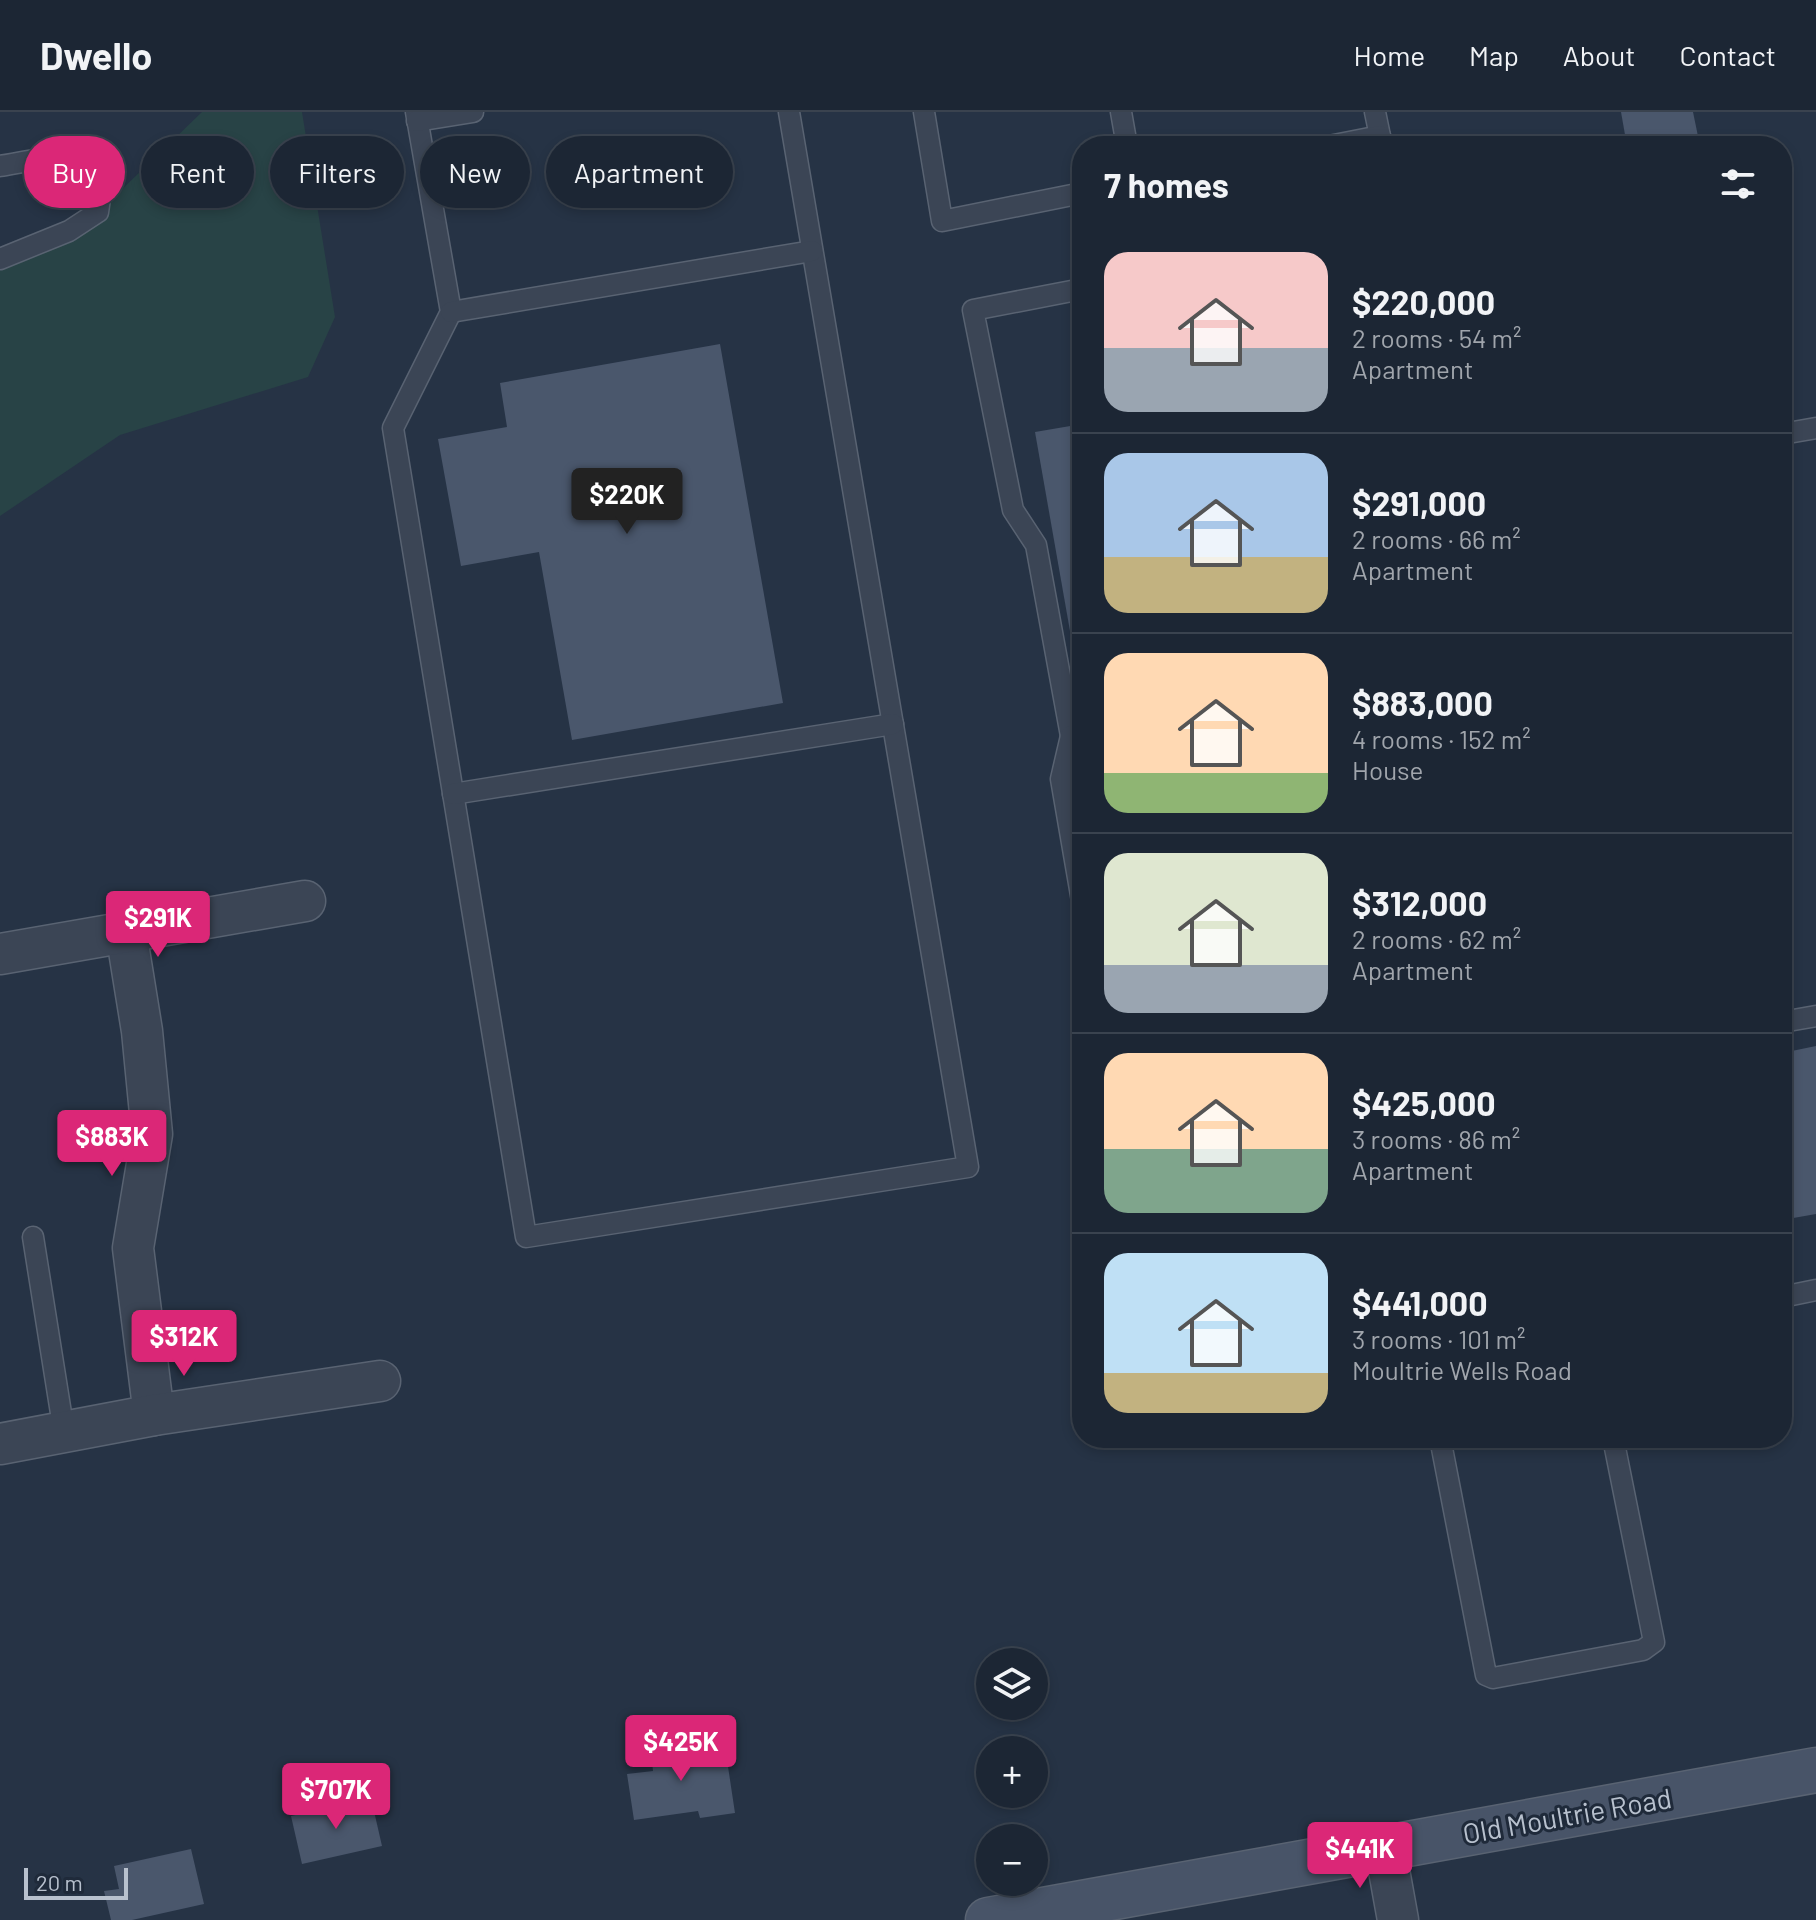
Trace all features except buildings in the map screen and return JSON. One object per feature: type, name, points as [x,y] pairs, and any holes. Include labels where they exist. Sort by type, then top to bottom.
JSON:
[{"type":"main road","name":"Old Moultrie Road","points":[[988,1920],[1816,1770]]},
{"type":"street","points":[[0,954],[305,901]]},
{"type":"street","points":[[126,932],[142,1031],[152,1134],[133,1248],[154,1415]]},
{"type":"street","points":[[0,1444],[154,1415],[380,1381]]},
{"type":"street","points":[[1385,1848],[1398,1920]]},
{"type":"lane","points":[[473,112],[417,117],[451,312],[393,428],[526,1237],[968,1167],[789,112]]},
{"type":"lane","points":[[924,112],[942,221],[1072,195]]},
{"type":"lane","points":[[1121,112],[1125,136]]},
{"type":"lane","points":[[1375,112],[1380,136]]},
{"type":"lane","points":[[0,166],[44,159],[77,158],[91,168],[101,195],[98,212],[69,231],[0,259]]},
{"type":"lane","points":[[451,312],[812,251]]},
{"type":"lane","points":[[1072,291],[973,310],[1013,510],[1036,545],[1072,716]]},
{"type":"lane","points":[[1792,432],[1816,428]]},
{"type":"lane","points":[[453,794],[893,724]]},
{"type":"lane","points":[[1072,752],[1061,779],[1072,843]]},
{"type":"lane","points":[[1792,1020],[1816,1016]]},
{"type":"lane","points":[[33,1237],[64,1432]]},
{"type":"lane","points":[[1792,1295],[1816,1290]]},
{"type":"lane","points":[[1442,1448],[1477,1641],[1486,1675],[1493,1678],[1643,1650],[1654,1642],[1615,1448]]},
{"type":"green space","points":[[202,112],[302,112],[306,136],[270,136],[270,208],[317,208],[335,317],[308,377],[120,435],[0,516],[0,262],[84,226],[103,208],[125,208],[125,186],[141,171],[141,208],[254,208],[254,136],[177,136]]}]
